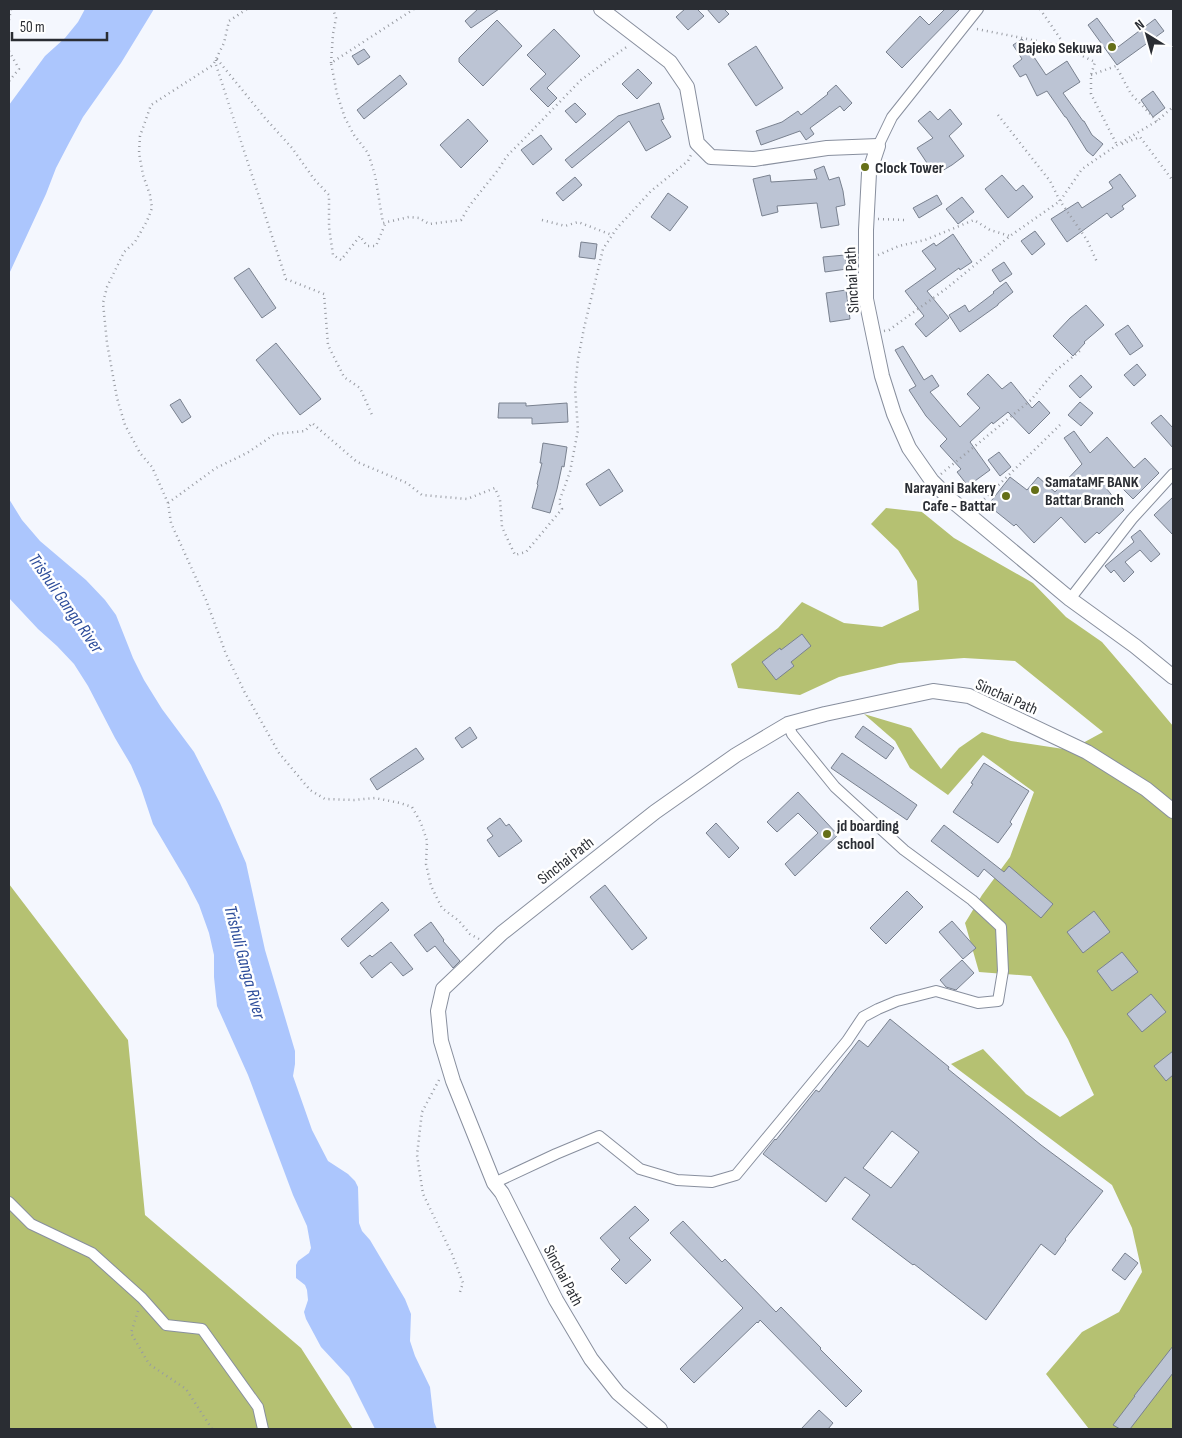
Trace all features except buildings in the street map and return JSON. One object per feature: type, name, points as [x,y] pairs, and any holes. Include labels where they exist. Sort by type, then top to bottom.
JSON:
[{"type":"street","points":[[601,9],[670,62],[687,87],[698,143],[711,157],[754,160],[827,148],[878,146],[892,117],[978,9]]},
{"type":"street","name":"Sinchai Path","points":[[878,146],[869,172],[866,230],[866,299],[882,376],[894,414],[909,448],[932,481],[950,500],[1070,599],[1135,646],[1173,677]]},
{"type":"street","points":[[1070,599],[1132,519],[1173,474]]},
{"type":"street","name":"Sinchai Path","points":[[660,1429],[618,1393],[591,1360],[556,1300],[502,1193],[494,1183],[447,1063],[441,1040],[438,1011],[443,989],[502,933],[655,812],[736,755],[788,724],[825,714],[933,691],[968,696],[1087,752],[1146,789],[1173,811]]},
{"type":"street","points":[[494,1183],[599,1136],[640,1169],[677,1180],[712,1182],[736,1175],[847,1041],[864,1017],[897,1001],[936,991],[978,1003],[998,1001],[1003,971],[1001,927],[972,900],[904,850],[835,787],[792,734],[788,724]]},
{"type":"street","points":[[9,1202],[31,1224],[92,1253],[142,1298],[166,1325],[202,1330],[258,1407],[263,1429]]},
{"type":"path","points":[[9,20],[10,9]]},
{"type":"path","points":[[247,9],[228,20],[224,43],[213,65],[151,106],[140,136],[138,153],[152,208],[135,242],[124,252],[108,286],[103,302],[104,325],[117,398],[125,425],[140,453],[152,468],[168,503],[171,523],[206,600],[226,654],[244,692],[279,753],[310,790],[325,799],[354,800],[375,798],[400,802],[412,807],[428,841],[426,864],[431,886],[442,908],[470,934],[490,944]]},
{"type":"path","points":[[334,9],[336,18],[331,63],[337,94],[345,118],[354,135],[368,153],[375,175],[383,223],[409,217],[419,218],[429,224],[461,220],[507,156],[566,95],[595,69],[640,38]]},
{"type":"path","points":[[331,63],[414,9]]},
{"type":"path","points":[[1040,9],[1067,48]]},
{"type":"path","points":[[967,23],[979,30],[1062,46],[1095,62],[1091,75],[1091,94],[1117,146]]},
{"type":"path","points":[[9,51],[19,69],[9,81]]},
{"type":"path","points":[[216,58],[329,195],[329,227],[333,255],[342,260],[360,236],[367,246],[376,246],[386,222]]},
{"type":"path","points":[[216,58],[216,65],[286,279],[324,294],[328,345],[344,377],[360,388],[373,416]]},
{"type":"path","points":[[1091,75],[1116,66],[1132,94],[1157,121]]},
{"type":"path","points":[[873,333],[888,330],[947,288],[1010,236],[1060,201],[1082,170],[1157,121],[1173,107]]},
{"type":"path","points":[[998,115],[1050,180],[1060,201],[1087,240],[1097,262]]},
{"type":"path","points":[[1117,146],[1140,137],[1173,181]]},
{"type":"path","points":[[168,503],[216,468],[247,453],[275,434],[305,430],[312,423],[357,462],[406,483],[422,494],[467,499],[495,488],[500,500],[502,527],[515,555],[526,552],[562,509],[560,502],[570,472],[578,430],[575,388],[580,351],[603,249],[616,228],[651,192],[688,161],[698,143]]},
{"type":"path","points":[[867,218],[904,220]]},
{"type":"path","points":[[542,220],[565,226],[578,222],[612,235]]},
{"type":"path","points":[[867,259],[899,246],[925,240],[974,220],[990,230],[1010,236]]},
{"type":"path","points":[[932,481],[1031,400],[1054,372],[1081,350]]},
{"type":"path","points":[[968,514],[1060,425]]},
{"type":"path","points":[[447,1063],[422,1112],[417,1155],[423,1194],[452,1254],[463,1284],[460,1292]]},
{"type":"path","points":[[142,1298],[131,1333],[149,1364],[186,1389],[212,1429]]},
{"type":"green space","points":[[886,508],[922,512],[954,538],[1033,583],[1066,617],[1102,642],[1173,726],[1173,1429],[1089,1429],[1046,1374],[1082,1332],[1119,1312],[1142,1272],[1132,1228],[1112,1185],[951,1064],[983,1049],[1026,1094],[1060,1117],[1094,1095],[1068,1039],[1031,976],[979,972],[965,923],[982,895],[1010,857],[1034,792],[983,755],[948,795],[910,768],[895,741],[864,714],[911,728],[941,769],[959,748],[982,732],[1011,741],[1070,750],[1103,732],[1015,661],[964,658],[899,663],[839,677],[800,695],[738,688],[731,664],[778,628],[802,602],[844,623],[882,627],[919,610],[917,581],[898,550],[871,524]]},
{"type":"green space","points":[[9,884],[128,1040],[145,1215],[301,1348],[353,1429],[9,1429]]},
{"type":"water","points":[[85,9],[154,9],[121,63],[83,117],[56,168],[9,274],[9,105],[45,56],[65,38],[78,22]]},
{"type":"water","name":"Trishuli Ganga River","points":[[9,499],[22,520],[40,541],[86,580],[116,615],[144,680],[162,709],[194,752],[220,803],[246,863],[265,950],[295,1051],[293,1076],[312,1130],[328,1161],[355,1181],[358,1187],[359,1223],[362,1231],[370,1240],[405,1299],[411,1314],[410,1341],[430,1387],[434,1422],[437,1429],[375,1429],[349,1377],[321,1347],[306,1319],[304,1312],[308,1300],[307,1290],[305,1285],[296,1278],[296,1265],[298,1261],[309,1253],[311,1248],[307,1226],[293,1195],[248,1075],[217,1006],[214,955],[209,933],[199,905],[153,824],[131,765],[88,686],[74,664],[9,598]]},
{"type":"place","name":"Bajeko Sekuwa","points":[[1112,47]]},
{"type":"place","name":"Clock Tower","points":[[865,167]]},
{"type":"place","name":"SamataMF BANK Battar Branch","points":[[1035,490]]},
{"type":"place","name":"Narayani Bakery Cafe - Battar","points":[[1006,496]]},
{"type":"place","name":"jd boarding school","points":[[827,834]]}]
